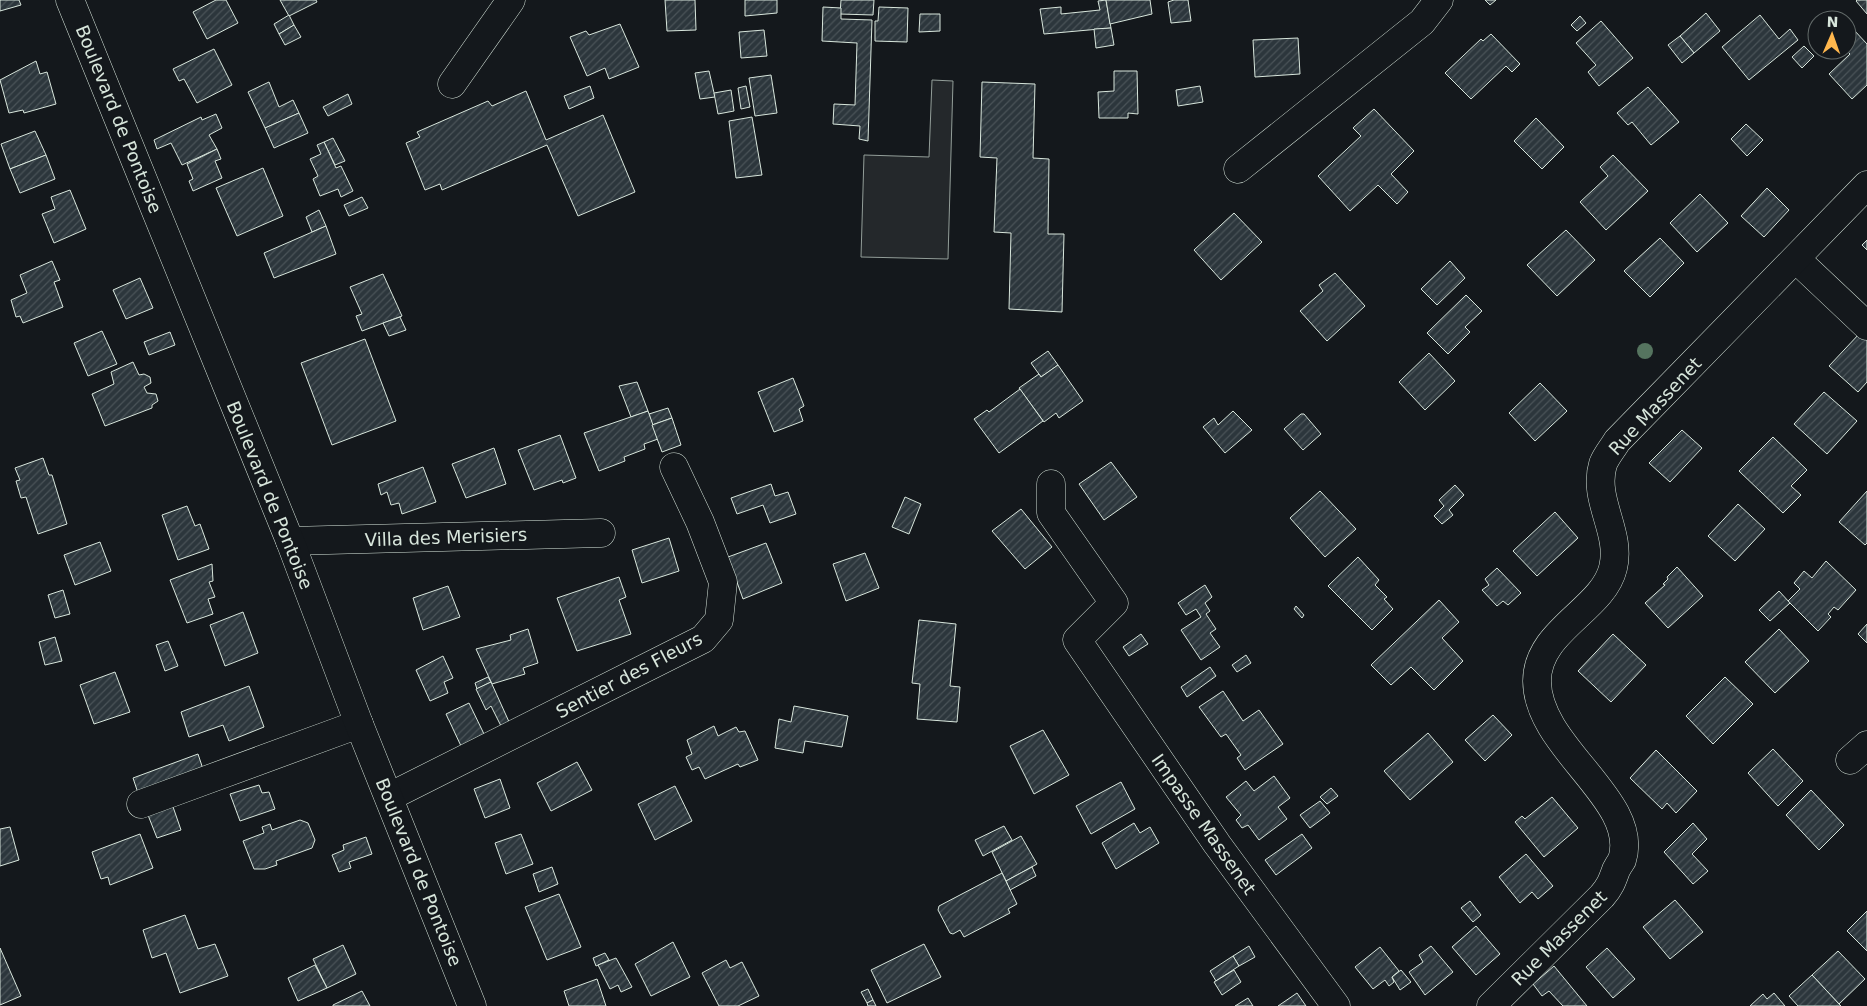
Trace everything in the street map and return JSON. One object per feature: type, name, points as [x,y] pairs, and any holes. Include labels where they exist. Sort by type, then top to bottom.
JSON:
[{"type":"street","name":"Boulevard de Pontoise","points":[[70,0],[290,542],[359,724],[469,999]]},
{"type":"street","points":[[452,84],[510,0]]},
{"type":"street","points":[[1238,169],[1422,22],[1439,0]]},
{"type":"street","name":"Rue Massenet","points":[[1491,1006],[1602,896],[1612,884],[1622,859],[1622,831],[1617,815],[1599,789],[1559,741],[1539,699],[1537,680],[1543,659],[1554,638],[1586,608],[1607,582],[1613,568],[1614,539],[1601,498],[1604,463],[1617,441],[1867,185]]},
{"type":"street","points":[[1796,258],[1867,326]]},
{"type":"street","name":"Sentier des Fleurs","points":[[389,797],[703,639],[719,620],[722,582],[700,522],[674,467]]},
{"type":"street","name":"Impasse Massenet","points":[[1051,484],[1051,513],[1114,603],[1076,640],[1217,844],[1336,1006]]},
{"type":"street","name":"Villa des Merisiers","points":[[290,542],[601,532]]},
{"type":"street","points":[[142,804],[359,724]]},
{"type":"shaded area","points":[[932,80],[953,81],[948,259],[861,257],[864,155],[929,157]]},
{"type":"building","points":[[0,0],[19,0],[21,5],[0,11]]},
{"type":"building","points":[[216,0],[226,0],[238,23],[207,39],[193,12]]},
{"type":"building","points":[[280,0],[316,0],[317,2],[289,16]]},
{"type":"building","points":[[665,0],[695,0],[696,30],[667,31]]},
{"type":"building","points":[[745,0],[777,0],[777,13],[745,16]]},
{"type":"building","points":[[841,0],[874,0],[873,15],[840,14]]},
{"type":"building","points":[[1106,0],[1111,28],[1044,34],[1040,9],[1061,7],[1061,14],[1100,10],[1098,1]]},
{"type":"building","points":[[1106,0],[1150,0],[1152,14],[1110,24]]},
{"type":"building","points":[[1188,0],[1191,21],[1171,23],[1168,2]]},
{"type":"building","points":[[1485,0],[1496,0],[1490,5]]},
{"type":"building","points":[[1867,0],[1867,14],[1856,1]]},
{"type":"building","points":[[823,7],[841,8],[841,19],[872,20],[868,141],[859,139],[860,126],[833,124],[834,104],[855,105],[857,43],[822,41]]},
{"type":"building","points":[[879,7],[908,8],[907,42],[875,41],[875,21],[878,21]]},
{"type":"building","points":[[1706,13],[1720,31],[1694,53],[1680,36]]},
{"type":"building","points":[[920,14],[940,14],[940,31],[919,32]]},
{"type":"building","points":[[289,15],[294,25],[279,34],[274,24]]},
{"type":"building","points":[[1760,15],[1779,39],[1790,29],[1798,40],[1749,80],[1722,47]]},
{"type":"building","points":[[1580,16],[1586,23],[1577,31],[1571,25]]},
{"type":"building","points":[[1601,21],[1633,58],[1599,86],[1588,72],[1596,65],[1576,43]]},
{"type":"building","points":[[620,24],[639,67],[609,79],[605,68],[587,76],[570,37],[586,31],[589,35]]},
{"type":"building","points":[[294,25],[301,37],[285,45],[279,34]]},
{"type":"building","points":[[1111,28],[1114,45],[1096,48],[1094,29]]},
{"type":"building","points":[[764,30],[767,56],[741,58],[739,32]]},
{"type":"building","points":[[1857,33],[1867,44],[1867,85],[1852,99],[1829,74],[1844,60],[1857,60]]},
{"type":"building","points":[[1491,34],[1520,64],[1512,72],[1506,66],[1471,99],[1445,73],[1481,39],[1483,41]]},
{"type":"building","points":[[1680,36],[1694,53],[1682,63],[1668,45]]},
{"type":"building","points":[[1298,38],[1300,74],[1255,77],[1253,40]]},
{"type":"building","points":[[1804,46],[1807,49],[1807,60],[1810,60],[1802,68],[1792,57]]},
{"type":"building","points":[[214,49],[232,85],[197,103],[184,79],[179,81],[173,69]]},
{"type":"building","points":[[36,61],[40,74],[47,72],[56,104],[24,113],[23,110],[9,113],[0,80]]},
{"type":"building","points":[[709,71],[715,97],[700,99],[695,73]]},
{"type":"building","points":[[1114,71],[1137,71],[1138,114],[1128,113],[1128,118],[1099,118],[1098,92],[1114,91]]},
{"type":"building","points":[[771,75],[777,113],[755,116],[749,78]]},
{"type":"building","points":[[269,82],[279,107],[293,100],[299,113],[265,128],[248,92]]},
{"type":"building","points":[[982,82],[1035,84],[1033,158],[1049,159],[1048,234],[1064,234],[1062,312],[1009,309],[1011,233],[994,232],[997,158],[980,157]]},
{"type":"building","points":[[590,86],[594,98],[569,109],[564,96]]},
{"type":"building","points":[[746,86],[750,107],[741,109],[738,88]]},
{"type":"building","points":[[1200,86],[1203,102],[1178,106],[1176,90]]},
{"type":"building","points":[[1648,87],[1679,122],[1651,145],[1632,122],[1628,125],[1617,113]]},
{"type":"building","points":[[731,90],[734,111],[718,114],[714,93]]},
{"type":"building","points":[[526,91],[546,140],[603,115],[635,192],[578,216],[547,145],[442,190],[440,184],[425,190],[406,143],[420,137],[417,132],[488,101],[492,106]]},
{"type":"building","points":[[348,94],[352,104],[328,116],[323,107]]},
{"type":"building","points":[[1374,109],[1414,151],[1391,174],[1408,192],[1397,204],[1378,185],[1350,211],[1318,176],[1361,136],[1353,128]]},
{"type":"building","points":[[299,113],[308,133],[274,148],[265,128]]},
{"type":"building","points":[[216,114],[222,128],[209,135],[217,149],[182,165],[171,143],[157,149],[154,140],[201,117],[202,120]]},
{"type":"building","points":[[752,117],[762,175],[736,178],[729,121]]},
{"type":"building","points":[[1536,118],[1564,147],[1542,169],[1514,141]]},
{"type":"building","points":[[1746,124],[1763,140],[1747,156],[1731,139]]},
{"type":"building","points":[[35,131],[46,155],[10,169],[1,144]]},
{"type":"building","points":[[333,138],[345,161],[335,165],[324,142]]},
{"type":"building","points":[[324,142],[336,168],[341,166],[353,191],[341,197],[338,189],[320,196],[313,179],[318,176],[310,159],[321,154],[317,145]]},
{"type":"building","points":[[217,149],[221,159],[215,161],[222,178],[193,191],[189,181],[193,179],[187,164]]},
{"type":"building","points":[[46,155],[55,179],[20,193],[10,169]]},
{"type":"building","points":[[1613,155],[1648,191],[1606,230],[1580,202],[1608,176],[1600,167]]},
{"type":"building","points":[[263,168],[283,216],[237,236],[216,188]]},
{"type":"building","points":[[1767,188],[1789,210],[1764,237],[1741,216]]},
{"type":"building","points":[[70,190],[86,229],[54,243],[42,214],[55,209],[51,197]]},
{"type":"building","points":[[1700,194],[1728,223],[1697,252],[1670,223]]},
{"type":"building","points":[[362,197],[368,208],[349,216],[344,205]]},
{"type":"building","points":[[319,210],[326,226],[312,232],[306,217]]},
{"type":"building","points":[[1234,213],[1262,242],[1221,280],[1194,250]]},
{"type":"building","points":[[326,226],[336,254],[274,278],[264,253]]},
{"type":"building","points":[[1566,230],[1595,260],[1557,296],[1527,265]]},
{"type":"building","points":[[1660,238],[1684,263],[1650,297],[1624,271]]},
{"type":"building","points":[[1867,240],[1867,250],[1862,245]]},
{"type":"building","points":[[52,261],[60,280],[54,282],[63,307],[23,323],[20,316],[16,317],[11,300],[27,293],[20,275]]},
{"type":"building","points":[[1450,261],[1465,278],[1437,305],[1421,289]]},
{"type":"building","points":[[1335,273],[1365,306],[1327,341],[1300,311],[1323,291],[1319,285]]},
{"type":"building","points":[[383,274],[402,316],[362,331],[356,316],[362,314],[350,287]]},
{"type":"building","points":[[140,278],[153,308],[126,319],[113,290]]},
{"type":"building","points":[[1466,295],[1482,311],[1465,327],[1470,332],[1448,354],[1427,333]]},
{"type":"building","points":[[400,317],[406,330],[389,336],[383,323]]},
{"type":"building","points":[[102,331],[117,364],[88,376],[74,343]]},
{"type":"building","points":[[170,332],[175,345],[149,355],[144,342]]},
{"type":"building","points":[[1860,333],[1867,340],[1867,382],[1858,392],[1829,366]]},
{"type":"building","points":[[365,339],[396,421],[332,445],[301,363]]},
{"type":"building","points":[[1048,351],[1058,365],[1041,377],[1031,363]]},
{"type":"building","points":[[1429,353],[1455,381],[1425,410],[1399,382]]},
{"type":"building","points":[[133,362],[139,375],[144,374],[150,377],[151,383],[144,387],[147,393],[156,394],[158,401],[152,405],[152,408],[105,426],[92,394],[114,384],[111,372]]},
{"type":"building","points":[[1058,365],[1083,401],[1059,418],[1056,413],[1044,422],[1019,388],[1039,374],[1041,377]]},
{"type":"building","points":[[793,378],[804,406],[799,409],[803,421],[774,432],[758,392]]},
{"type":"building","points":[[637,382],[648,411],[631,417],[619,386]]},
{"type":"building","points":[[1540,383],[1567,411],[1535,441],[1509,413]]},
{"type":"building","points":[[1020,389],[1043,421],[999,453],[974,419],[987,410],[989,412]]},
{"type":"building","points":[[1824,392],[1857,421],[1827,454],[1794,424]]},
{"type":"building","points":[[668,408],[672,418],[652,425],[649,414]]},
{"type":"building","points":[[648,411],[658,439],[644,444],[645,449],[624,457],[625,461],[599,471],[584,433]]},
{"type":"building","points":[[1233,411],[1252,430],[1225,453],[1203,427],[1214,418],[1218,425]]},
{"type":"building","points":[[1301,414],[1304,414],[1321,434],[1303,450],[1284,429]]},
{"type":"building","points":[[672,418],[681,445],[662,452],[652,425]]},
{"type":"building","points":[[1682,430],[1702,448],[1670,482],[1649,463]]},
{"type":"building","points":[[560,435],[576,478],[563,483],[562,480],[534,490],[518,450]]},
{"type":"building","points":[[1773,437],[1807,470],[1791,486],[1801,495],[1783,513],[1739,471]]},
{"type":"building","points":[[494,448],[506,484],[466,498],[452,464]]},
{"type":"building","points":[[43,458],[49,475],[52,475],[67,524],[38,534],[26,497],[21,498],[16,481],[20,480],[15,468]]},
{"type":"building","points":[[1111,462],[1137,497],[1104,520],[1079,484]]},
{"type":"building","points":[[423,467],[436,502],[402,514],[399,503],[391,505],[387,492],[381,495],[378,484]]},
{"type":"building","points":[[771,484],[775,496],[788,492],[796,514],[770,523],[763,505],[737,514],[731,498]]},
{"type":"building","points":[[1455,485],[1464,495],[1449,510],[1453,515],[1442,524],[1434,516],[1444,506],[1439,500]]},
{"type":"building","points":[[1320,491],[1356,529],[1325,557],[1290,518]]},
{"type":"building","points":[[1867,491],[1867,543],[1865,545],[1839,522]]},
{"type":"building","points":[[905,497],[921,504],[909,534],[892,527]]},
{"type":"building","points":[[1738,504],[1765,529],[1735,561],[1708,536]]},
{"type":"building","points":[[187,506],[195,526],[200,524],[209,549],[178,560],[162,515]]},
{"type":"building","points":[[1021,509],[1052,547],[1025,569],[992,531]]},
{"type":"building","points":[[1555,512],[1578,538],[1537,576],[1513,551]]},
{"type":"building","points":[[669,538],[679,571],[642,583],[632,550]]},
{"type":"building","points":[[100,542],[111,571],[75,585],[64,555]]},
{"type":"building","points":[[766,543],[782,583],[743,599],[728,557]]},
{"type":"building","points":[[865,553],[879,588],[846,601],[833,564]]},
{"type":"building","points":[[1358,557],[1379,580],[1375,585],[1387,597],[1384,599],[1393,609],[1372,630],[1328,586]]},
{"type":"building","points":[[1826,561],[1856,590],[1838,610],[1834,607],[1828,614],[1831,617],[1818,631],[1788,601],[1800,589],[1794,583],[1804,571],[1812,578]]},
{"type":"building","points":[[212,564],[213,581],[209,582],[215,597],[208,599],[213,614],[187,623],[170,580]]},
{"type":"building","points":[[1677,567],[1703,596],[1668,628],[1645,603],[1665,585],[1663,584],[1668,579],[1667,577]]},
{"type":"building","points":[[1497,568],[1521,593],[1508,605],[1503,601],[1497,606],[1482,590],[1489,585],[1485,579]]},
{"type":"building","points":[[619,577],[626,597],[619,600],[631,634],[577,651],[557,598]]},
{"type":"building","points":[[1205,585],[1212,597],[1205,603],[1210,611],[1206,614],[1216,629],[1210,633],[1220,647],[1201,660],[1181,630],[1201,617],[1196,609],[1186,615],[1178,603]]},
{"type":"building","points":[[448,586],[460,617],[423,630],[413,598]]},
{"type":"building","points":[[63,590],[70,614],[55,618],[48,595]]},
{"type":"building","points":[[1779,591],[1790,603],[1770,621],[1759,610]]},
{"type":"building","points":[[1439,600],[1459,622],[1442,638],[1463,661],[1434,690],[1411,667],[1391,685],[1371,665]]},
{"type":"building","points":[[1296,606],[1304,615],[1302,618],[1294,609]]},
{"type":"building","points":[[243,612],[258,653],[225,666],[210,625]]},
{"type":"building","points":[[919,620],[956,624],[950,686],[960,687],[957,722],[917,719],[920,684],[912,683]]},
{"type":"building","points":[[1867,624],[1867,643],[1858,634]]},
{"type":"building","points":[[528,629],[538,663],[523,668],[525,674],[492,684],[476,649],[511,640],[510,635]]},
{"type":"building","points":[[1779,629],[1809,661],[1775,693],[1745,662]]},
{"type":"building","points":[[1141,634],[1148,644],[1129,656],[1123,647]]},
{"type":"building","points":[[1613,634],[1646,665],[1611,702],[1578,671]]},
{"type":"building","points":[[55,637],[62,661],[45,665],[39,642]]},
{"type":"building","points":[[168,641],[178,666],[165,671],[156,645]]},
{"type":"building","points":[[1246,655],[1251,663],[1237,672],[1232,665]]},
{"type":"building","points":[[443,656],[453,678],[444,682],[448,693],[430,701],[416,670]]},
{"type":"building","points":[[1210,667],[1216,676],[1187,697],[1181,687]]},
{"type":"building","points":[[115,672],[130,712],[94,724],[80,685]]},
{"type":"building","points":[[488,677],[491,682],[477,689],[475,683]]},
{"type":"building","points":[[1725,677],[1753,704],[1713,744],[1686,716]]},
{"type":"building","points":[[491,682],[510,724],[502,728],[491,706],[486,710],[476,689]]},
{"type":"building","points":[[249,686],[264,727],[229,741],[223,725],[189,737],[181,712]]},
{"type":"building","points":[[1223,691],[1243,721],[1259,710],[1283,744],[1245,770],[1237,758],[1241,755],[1226,734],[1221,737],[1199,707]]},
{"type":"building","points":[[469,703],[484,734],[461,746],[446,714]]},
{"type":"building","points":[[794,706],[848,716],[842,747],[805,741],[803,753],[775,748],[779,719],[791,722]]},
{"type":"building","points":[[1493,715],[1512,735],[1485,761],[1465,740]]},
{"type":"building","points":[[714,726],[718,736],[736,727],[739,732],[745,731],[758,760],[740,767],[738,764],[705,779],[699,767],[692,770],[686,757],[692,754],[687,740]]},
{"type":"building","points":[[1043,730],[1069,775],[1034,794],[1010,746]]},
{"type":"building","points":[[1428,733],[1453,762],[1410,800],[1384,771]]},
{"type":"building","points":[[1773,749],[1803,781],[1778,806],[1748,773]]},
{"type":"building","points":[[1656,750],[1697,791],[1676,813],[1667,803],[1662,809],[1630,778]]},
{"type":"building","points":[[198,754],[204,772],[139,796],[133,778]]},
{"type":"building","points":[[577,762],[592,790],[551,811],[537,783]]},
{"type":"building","points":[[1274,776],[1290,798],[1278,807],[1287,819],[1259,840],[1248,825],[1242,828],[1236,820],[1241,815],[1226,797],[1246,781],[1254,791]]},
{"type":"building","points":[[500,779],[510,808],[485,818],[474,789]]},
{"type":"building","points":[[1121,782],[1135,809],[1091,834],[1076,806]]},
{"type":"building","points":[[259,785],[262,793],[269,792],[275,809],[240,821],[230,794]]},
{"type":"building","points":[[675,786],[692,821],[655,840],[638,804]]},
{"type":"building","points":[[1331,788],[1338,796],[1327,804],[1320,797]]},
{"type":"building","points":[[1811,790],[1844,825],[1819,850],[1786,815]]},
{"type":"building","points":[[1552,797],[1578,828],[1544,857],[1515,822],[1522,816],[1525,819]]},
{"type":"building","points":[[171,801],[181,830],[157,838],[146,810]]},
{"type":"building","points":[[1320,801],[1330,813],[1310,828],[1300,815]]},
{"type":"building","points":[[300,820],[308,823],[315,840],[312,848],[276,861],[277,865],[265,869],[254,869],[243,841],[264,833],[262,827],[270,824],[272,830]]},
{"type":"building","points":[[1134,823],[1140,833],[1150,827],[1159,843],[1116,869],[1102,843]]},
{"type":"building","points":[[1693,823],[1707,839],[1692,854],[1708,871],[1693,884],[1664,852]]},
{"type":"building","points":[[1004,826],[1012,840],[983,856],[975,840]]},
{"type":"building","points":[[10,827],[19,860],[0,866],[0,829]]},
{"type":"building","points":[[140,834],[153,868],[110,885],[108,877],[101,879],[92,852]]},
{"type":"building","points":[[521,834],[533,864],[506,874],[495,843]]},
{"type":"building","points":[[1302,834],[1312,848],[1276,875],[1265,860]]},
{"type":"building","points":[[1021,836],[1037,864],[1006,881],[992,852]]},
{"type":"building","points":[[366,837],[372,854],[349,862],[351,868],[339,872],[332,855],[344,850],[343,845]]},
{"type":"building","points":[[1526,854],[1553,886],[1538,899],[1532,892],[1520,903],[1499,877]]},
{"type":"building","points":[[552,867],[558,884],[539,892],[533,874]]},
{"type":"building","points":[[1032,867],[1036,876],[1010,890],[1006,881]]},
{"type":"building","points":[[1002,873],[1017,904],[1008,909],[1010,913],[964,937],[960,930],[953,934],[950,933],[938,910],[939,906]]},
{"type":"building","points":[[559,894],[581,947],[547,960],[525,907]]},
{"type":"building","points":[[1675,900],[1703,932],[1670,959],[1643,927]]},
{"type":"building","points":[[1470,901],[1481,915],[1473,922],[1461,908]]},
{"type":"building","points":[[1867,911],[1867,951],[1847,931]]},
{"type":"building","points":[[185,915],[198,949],[215,944],[228,976],[180,993],[166,953],[152,958],[143,930]]},
{"type":"building","points":[[1476,926],[1500,954],[1476,975],[1452,947]]},
{"type":"building","points":[[673,942],[690,977],[651,996],[635,964]]},
{"type":"building","points":[[924,944],[941,977],[887,1003],[871,970]]},
{"type":"building","points":[[343,945],[356,974],[327,988],[313,959]]},
{"type":"building","points":[[1249,946],[1255,957],[1239,966],[1233,956]]},
{"type":"building","points":[[1431,946],[1453,972],[1425,995],[1409,972],[1423,962],[1419,955]]},
{"type":"building","points":[[1380,947],[1399,971],[1392,977],[1394,982],[1389,986],[1385,980],[1373,989],[1355,967]]},
{"type":"building","points":[[0,948],[21,996],[0,1005]]},
{"type":"building","points":[[1607,948],[1635,979],[1613,998],[1586,967]]},
{"type":"building","points":[[1838,951],[1865,979],[1839,1004],[1812,975]]},
{"type":"building","points":[[605,953],[609,960],[596,966],[593,958]]},
{"type":"building","points":[[1233,956],[1239,966],[1216,981],[1210,971]]},
{"type":"building","points":[[616,958],[632,987],[621,992],[618,985],[610,989],[598,965]]},
{"type":"building","points":[[726,960],[730,968],[742,962],[759,996],[738,1006],[719,1006],[702,973]]},
{"type":"building","points":[[315,965],[327,988],[298,1001],[288,978]]},
{"type":"building","points":[[1554,966],[1587,1006],[1563,1006],[1549,991],[1542,996],[1533,984]]},
{"type":"building","points":[[1234,970],[1241,982],[1222,995],[1214,982]]},
{"type":"building","points":[[1401,970],[1411,982],[1400,990],[1392,977]]},
{"type":"building","points":[[1812,975],[1841,1006],[1798,1006],[1789,996]]},
{"type":"building","points":[[597,979],[606,1006],[569,1006],[564,991]]},
{"type":"building","points":[[868,989],[873,1000],[867,1003],[861,992]]},
{"type":"building","points":[[362,991],[370,1006],[333,1006],[333,1005]]},
{"type":"building","points":[[1297,993],[1306,1006],[1278,1006]]},
{"type":"building","points":[[1774,993],[1785,1006],[1750,1006],[1763,994],[1767,999]]},
{"type":"building","points":[[1248,998],[1253,1006],[1235,1006]]},
{"type":"building","points":[[873,1000],[876,1006],[868,1006],[867,1003]]}]
